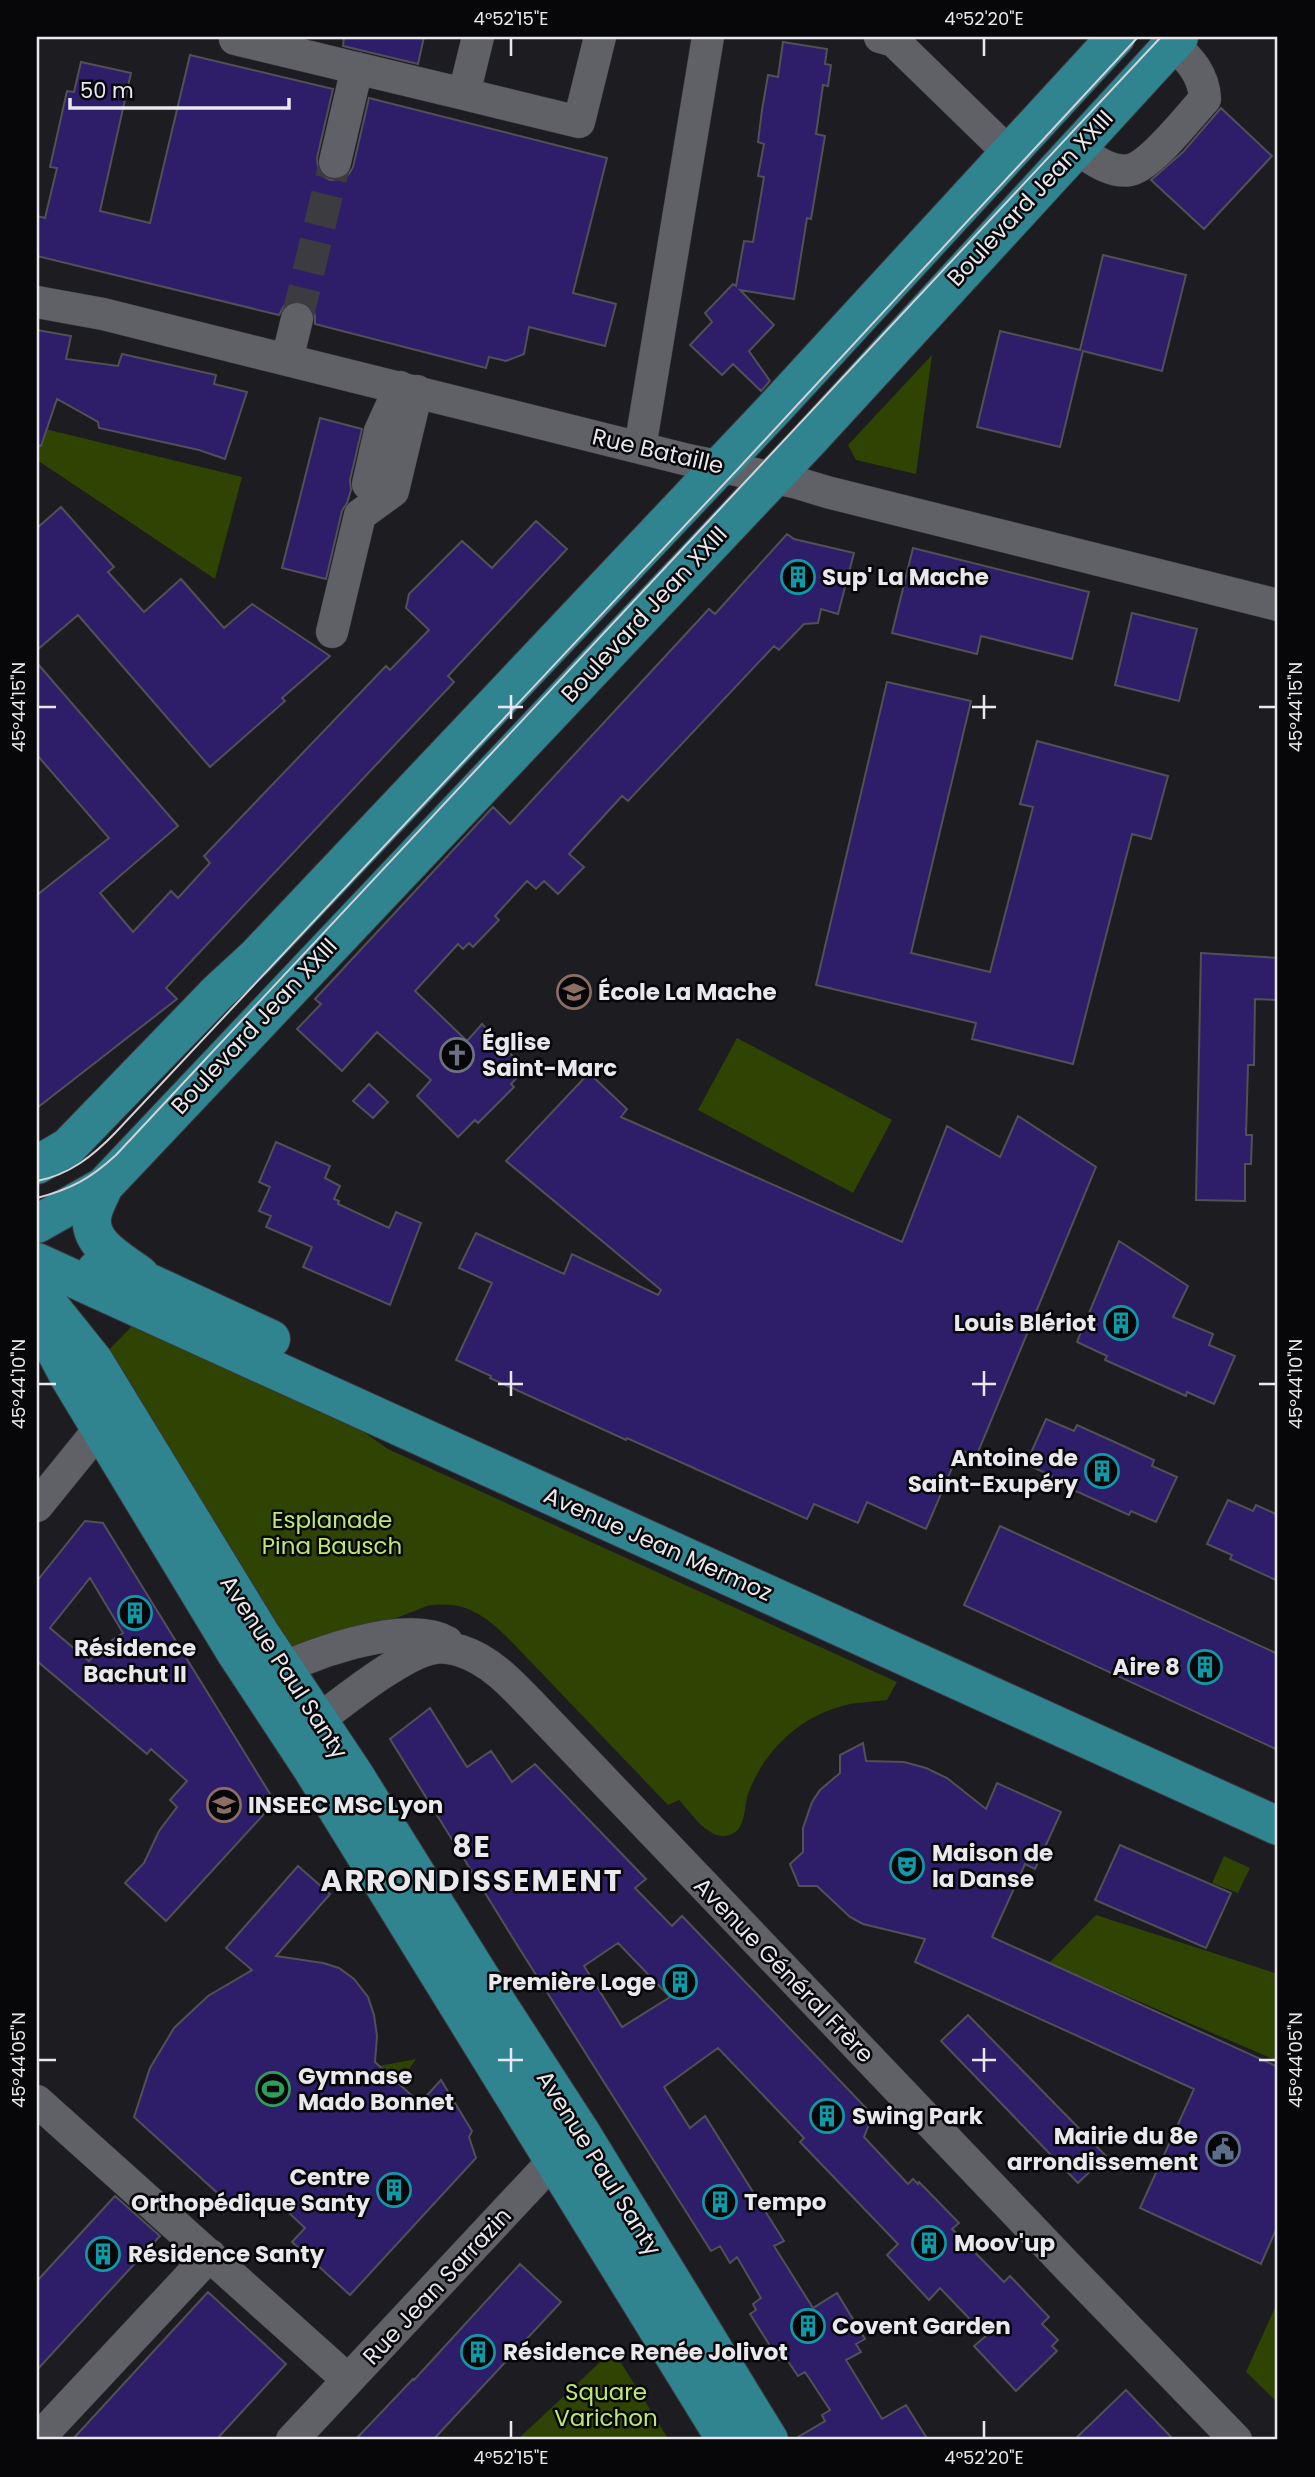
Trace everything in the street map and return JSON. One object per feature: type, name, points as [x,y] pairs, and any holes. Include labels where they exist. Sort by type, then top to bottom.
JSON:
[{"type":"main road","name":"Boulevard Jean XXIII","points":[[37,1192],[52,1156],[257,957],[721,466],[1115,37]]},
{"type":"main road","name":"Boulevard Jean XXIII","points":[[37,1224],[104,1186],[772,478],[1175,40]]},
{"type":"main road","name":"Boulevard Jean XXIII","points":[[104,1186],[92,1216],[92,1231],[100,1244],[150,1283]]},
{"type":"main road","name":"Avenue Jean Mermoz","points":[[37,1254],[150,1283],[1278,1803]]},
{"type":"main road","name":"Avenue Jean Mermoz","points":[[37,1262],[1278,1826]]},
{"type":"main road","name":"Avenue Paul Santy","points":[[37,1290],[86,1350],[112,1420],[234,1650],[269,1676],[481,1978],[580,2131],[769,2440]]},
{"type":"main road","name":"Avenue Paul Santy","points":[[37,1316],[66,1370],[112,1420]]},
{"type":"main road","name":"Avenue Paul Santy","points":[[306,1730],[554,2161],[726,2440]]},
{"type":"street","points":[[235,37],[310,46],[357,68],[579,122],[600,37]]},
{"type":"street","points":[[464,94],[478,37]]},
{"type":"street","points":[[640,448],[708,37]]},
{"type":"street","points":[[880,37],[894,41],[1009,153]]},
{"type":"street","points":[[1075,148],[1107,167],[1129,170],[1150,158],[1165,144],[1205,99],[1205,88],[1197,71],[1175,40]]},
{"type":"street","points":[[335,162],[357,68]]},
{"type":"street","name":"Rue Bataille","points":[[37,302],[103,314],[640,448],[794,482],[1278,605]]},
{"type":"street","points":[[287,359],[297,319]]},
{"type":"street","points":[[368,484],[380,431],[409,389]]},
{"type":"street","points":[[332,632],[360,515],[393,491],[409,389]]},
{"type":"street","points":[[37,1506],[112,1420]]},
{"type":"street","name":"Avenue Général Frère","points":[[269,1676],[300,1659],[377,1637],[410,1634],[441,1639],[485,1662],[523,1695],[1022,2220],[1236,2440]]},
{"type":"street","points":[[306,1730],[398,1663],[417,1653],[436,1648],[460,1650]]},
{"type":"street","points":[[37,2101],[348,2380]]},
{"type":"street","name":"Rue Jean Sarrazin","points":[[292,2440],[580,2131]]},
{"type":"street","points":[[37,2440],[210,2255]]},
{"type":"green space","points":[[932,355],[916,474],[856,460],[848,445]]},
{"type":"green space","points":[[37,427],[242,477],[215,579],[37,460]]},
{"type":"green space","points":[[737,1038],[892,1120],[853,1193],[698,1110]]},
{"type":"green space","name":"Esplanade Pina Bausch","points":[[133,1325],[358,1428],[388,1449],[897,1682],[887,1700],[839,1707],[809,1720],[783,1740],[754,1779],[741,1826],[726,1836],[710,1832],[703,1827],[679,1800],[668,1805],[507,1637],[471,1610],[451,1605],[427,1606],[335,1640],[299,1647],[285,1646],[104,1355]]},
{"type":"green space","points":[[1224,1856],[1250,1868],[1238,1893],[1212,1883]]},
{"type":"green space","points":[[1096,1915],[1278,1974],[1278,2061],[1049,1963]]},
{"type":"green space","points":[[416,2059],[399,2084],[379,2066]]},
{"type":"green space","points":[[1278,2301],[1278,2403],[1246,2372]]},
{"type":"green space","name":"Square Varichon","points":[[613,2350],[669,2440],[517,2440]]},
{"type":"building","points":[[344,37],[424,37],[418,64],[343,46]]},
{"type":"building","points":[[783,42],[827,49],[825,64],[831,65],[828,86],[823,85],[816,134],[825,136],[811,219],[807,218],[794,299],[740,290],[774,325],[749,351],[770,381],[761,391],[733,364],[722,375],[690,345],[712,322],[705,313],[733,284],[736,286],[744,241],[753,242],[764,177],[758,176],[764,144],[758,142],[762,110],[768,75],[778,77]]},
{"type":"building","points":[[190,55],[333,89],[317,158],[318,168],[323,176],[330,180],[341,179],[349,174],[353,167],[369,98],[607,158],[573,293],[616,304],[605,346],[529,327],[524,354],[506,361],[489,357],[486,368],[315,324],[315,315],[310,306],[301,301],[293,301],[284,306],[279,315],[37,256],[37,216],[45,218],[57,168],[50,167],[67,91],[74,92],[81,62],[131,73],[100,211],[150,223]]},
{"type":"building","points":[[1221,108],[1272,156],[1204,229],[1151,180],[1183,152]]},
{"type":"building","points":[[1103,255],[1186,275],[1162,371],[1083,351],[1060,447],[977,427],[1000,331],[1080,350]]},
{"type":"building","points":[[37,330],[71,336],[66,359],[118,366],[122,354],[216,375],[214,384],[247,392],[225,459],[199,450],[99,428],[98,422],[57,399],[41,446],[37,445]]},
{"type":"building","points":[[320,418],[362,429],[350,480],[351,490],[342,511],[326,579],[282,568]]},
{"type":"building","points":[[61,507],[114,567],[108,572],[144,612],[181,579],[224,628],[252,604],[330,656],[282,698],[285,701],[210,767],[78,615],[37,650],[37,528]]},
{"type":"building","points":[[536,521],[567,549],[448,676],[454,682],[166,988],[177,999],[37,1108],[37,895],[109,838],[37,755],[37,663],[178,826],[100,893],[133,932],[171,891],[178,898],[210,863],[204,856],[386,666],[390,670],[429,630],[406,608],[409,594],[462,541],[492,568]]},
{"type":"building","points":[[787,534],[794,539],[854,553],[838,614],[821,609],[818,623],[804,624],[779,650],[774,646],[628,801],[622,796],[569,854],[584,867],[558,894],[544,881],[536,889],[527,881],[495,916],[499,920],[473,947],[469,943],[463,949],[458,944],[415,991],[467,1041],[482,1024],[525,1069],[511,1084],[514,1087],[478,1123],[475,1120],[458,1137],[417,1096],[431,1080],[377,1032],[342,1071],[297,1029],[321,1004],[315,999],[493,807],[510,824],[709,609],[715,614]]},
{"type":"building","points":[[913,548],[1089,592],[1072,659],[981,636],[977,654],[892,633]]},
{"type":"building","points":[[1132,613],[1197,629],[1179,701],[1115,685]]},
{"type":"building","points":[[887,682],[971,701],[911,953],[990,972],[1033,807],[1020,804],[1037,741],[1168,776],[1151,839],[1132,834],[1073,1064],[972,1039],[976,1023],[816,985]]},
{"type":"building","points":[[1201,953],[1278,958],[1278,1000],[1255,999],[1254,1065],[1248,1065],[1246,1135],[1252,1135],[1251,1164],[1245,1164],[1245,1201],[1196,1200]]},
{"type":"building","points":[[589,1073],[627,1109],[621,1117],[902,1242],[947,1126],[1000,1157],[1018,1116],[1096,1167],[976,1457],[960,1449],[926,1529],[867,1502],[858,1523],[814,1504],[807,1519],[627,1438],[626,1440],[456,1360],[492,1283],[459,1268],[476,1233],[564,1274],[572,1254],[658,1295],[661,1290],[506,1161]]},
{"type":"building","points":[[369,1084],[388,1102],[373,1118],[353,1101]]},
{"type":"building","points":[[276,1142],[330,1166],[325,1178],[340,1186],[334,1199],[339,1201],[338,1204],[389,1228],[396,1212],[421,1223],[390,1305],[303,1267],[312,1247],[266,1227],[271,1216],[259,1211],[270,1187],[259,1182]]},
{"type":"building","name":"Louis Blériot","points":[[1119,1241],[1188,1286],[1173,1317],[1213,1334],[1209,1345],[1235,1356],[1214,1404],[1187,1392],[1186,1396],[1105,1360],[1107,1356],[1077,1342]]},
{"type":"building","name":"Antoine de Saint-Exupéry","points":[[1046,1419],[1074,1431],[1077,1425],[1154,1460],[1152,1466],[1177,1477],[1156,1522],[1131,1511],[1129,1515],[1051,1480],[1052,1476],[1026,1464]]},
{"type":"building","points":[[1228,1500],[1253,1511],[1256,1505],[1278,1515],[1278,1581],[1230,1559],[1232,1555],[1207,1544]]},
{"type":"building","points":[[85,1521],[103,1523],[275,1802],[166,1921],[125,1883],[144,1863],[159,1831],[177,1807],[170,1800],[187,1781],[151,1749],[147,1754],[37,1661],[37,1581]],"holes":[[[90,1578],[123,1633],[100,1648],[89,1661],[50,1628]]]},
{"type":"building","points":[[1000,1526],[1278,1654],[1278,1750],[964,1605]]},
{"type":"building","points":[[430,1708],[467,1767],[491,1751],[512,1782],[535,1764],[646,1879],[635,1888],[672,1926],[682,1916],[867,2109],[871,2119],[864,2137],[908,2184],[913,2179],[918,2184],[919,2182],[959,2223],[952,2229],[1004,2282],[1010,2276],[1049,2317],[1042,2324],[1058,2340],[1052,2346],[1057,2351],[1016,2391],[974,2346],[986,2336],[940,2288],[929,2300],[887,2255],[898,2244],[800,2142],[804,2138],[718,2048],[664,2087],[690,2128],[705,2116],[784,2241],[774,2246],[813,2308],[837,2293],[865,2339],[856,2344],[861,2352],[846,2360],[882,2419],[906,2405],[928,2440],[793,2440],[825,2421],[822,2415],[830,2410],[805,2372],[798,2376],[785,2357],[779,2360],[750,2314],[756,2310],[753,2304],[761,2298],[737,2257],[730,2263],[720,2246],[711,2251],[390,1739]],"holes":[[[618,1943],[670,1997],[622,2027],[584,1966]]]},
{"type":"building","points":[[863,1743],[866,1761],[904,1762],[926,1768],[947,1778],[986,1809],[997,1783],[1061,1812],[1035,1869],[1025,1864],[992,1937],[1278,2067],[1278,2225],[1261,2264],[1140,2208],[1194,2089],[915,1962],[925,1939],[863,1924],[850,1917],[817,1886],[799,1886],[790,1864],[803,1852],[803,1828],[812,1802],[820,1790],[840,1773],[840,1755]]},
{"type":"building","points":[[1120,1845],[1231,1893],[1206,1948],[1095,1900]]},
{"type":"building","name":"Gymnase Mado Bonnet","points":[[298,1866],[330,1894],[276,1956],[323,1963],[339,1968],[354,1979],[368,1997],[374,2015],[377,2036],[375,2062],[420,2103],[441,2080],[472,2131],[469,2137],[476,2158],[350,2295],[292,2242],[305,2228],[271,2196],[234,2208],[134,2117],[150,2068],[174,2028],[208,1996],[252,1970],[226,1948]]},
{"type":"building","points":[[968,2015],[1106,2156],[1078,2183],[941,2041]]},
{"type":"building","name":"Résidence Santy","points":[[115,2196],[160,2236],[37,2370],[37,2281]]},
{"type":"building","name":"Résidence Renée Jolivot","points":[[520,2264],[561,2302],[433,2440],[355,2440],[414,2380]]},
{"type":"building","points":[[208,2292],[286,2364],[216,2440],[72,2440]]},
{"type":"building","points":[[1126,2390],[1174,2440],[1074,2440]]},
{"type":"tunnel","points":[[297,319],[335,162]]},
{"type":"tram line","points":[[37,1181],[60,1174],[80,1163],[116,1132],[737,470],[1138,37]]},
{"type":"tram line","points":[[37,1198],[79,1182],[116,1155],[1161,37]]},
{"type":"place","name":"Sup' La Mache","points":[[798,577]]},
{"type":"place","name":"École La Mache","points":[[574,992]]},
{"type":"place","name":"Église Saint-Marc","points":[[457,1055]]},
{"type":"place","name":"Louis Blériot","points":[[1121,1323]]},
{"type":"place","name":"Antoine de Saint-Exupéry","points":[[1102,1471]]},
{"type":"place","name":"Résidence Bachut II","points":[[135,1613]]},
{"type":"place","name":"Aire 8","points":[[1205,1667]]},
{"type":"place","name":"INSEEC MSc Lyon","points":[[224,1805]]},
{"type":"place","name":"Maison de la Danse","points":[[907,1866]]},
{"type":"place","name":"Première Loge","points":[[680,1982]]},
{"type":"place","name":"Gymnase Mado Bonnet","points":[[273,2089]]},
{"type":"place","name":"Swing Park","points":[[827,2116]]},
{"type":"place","name":"Mairie du 8e arrondissement","points":[[1223,2149]]},
{"type":"place","name":"Centre Orthopédique Santy","points":[[394,2190]]},
{"type":"place","name":"Tempo","points":[[720,2202]]},
{"type":"place","name":"Moov'up","points":[[929,2243]]},
{"type":"place","name":"Résidence Santy","points":[[103,2254]]},
{"type":"place","name":"Covent Garden","points":[[808,2326]]},
{"type":"place","name":"Résidence Renée Jolivot","points":[[478,2352]]},
{"type":"district","name":"8E ARRONDISSEMENT","points":[[472,1864]]}]
